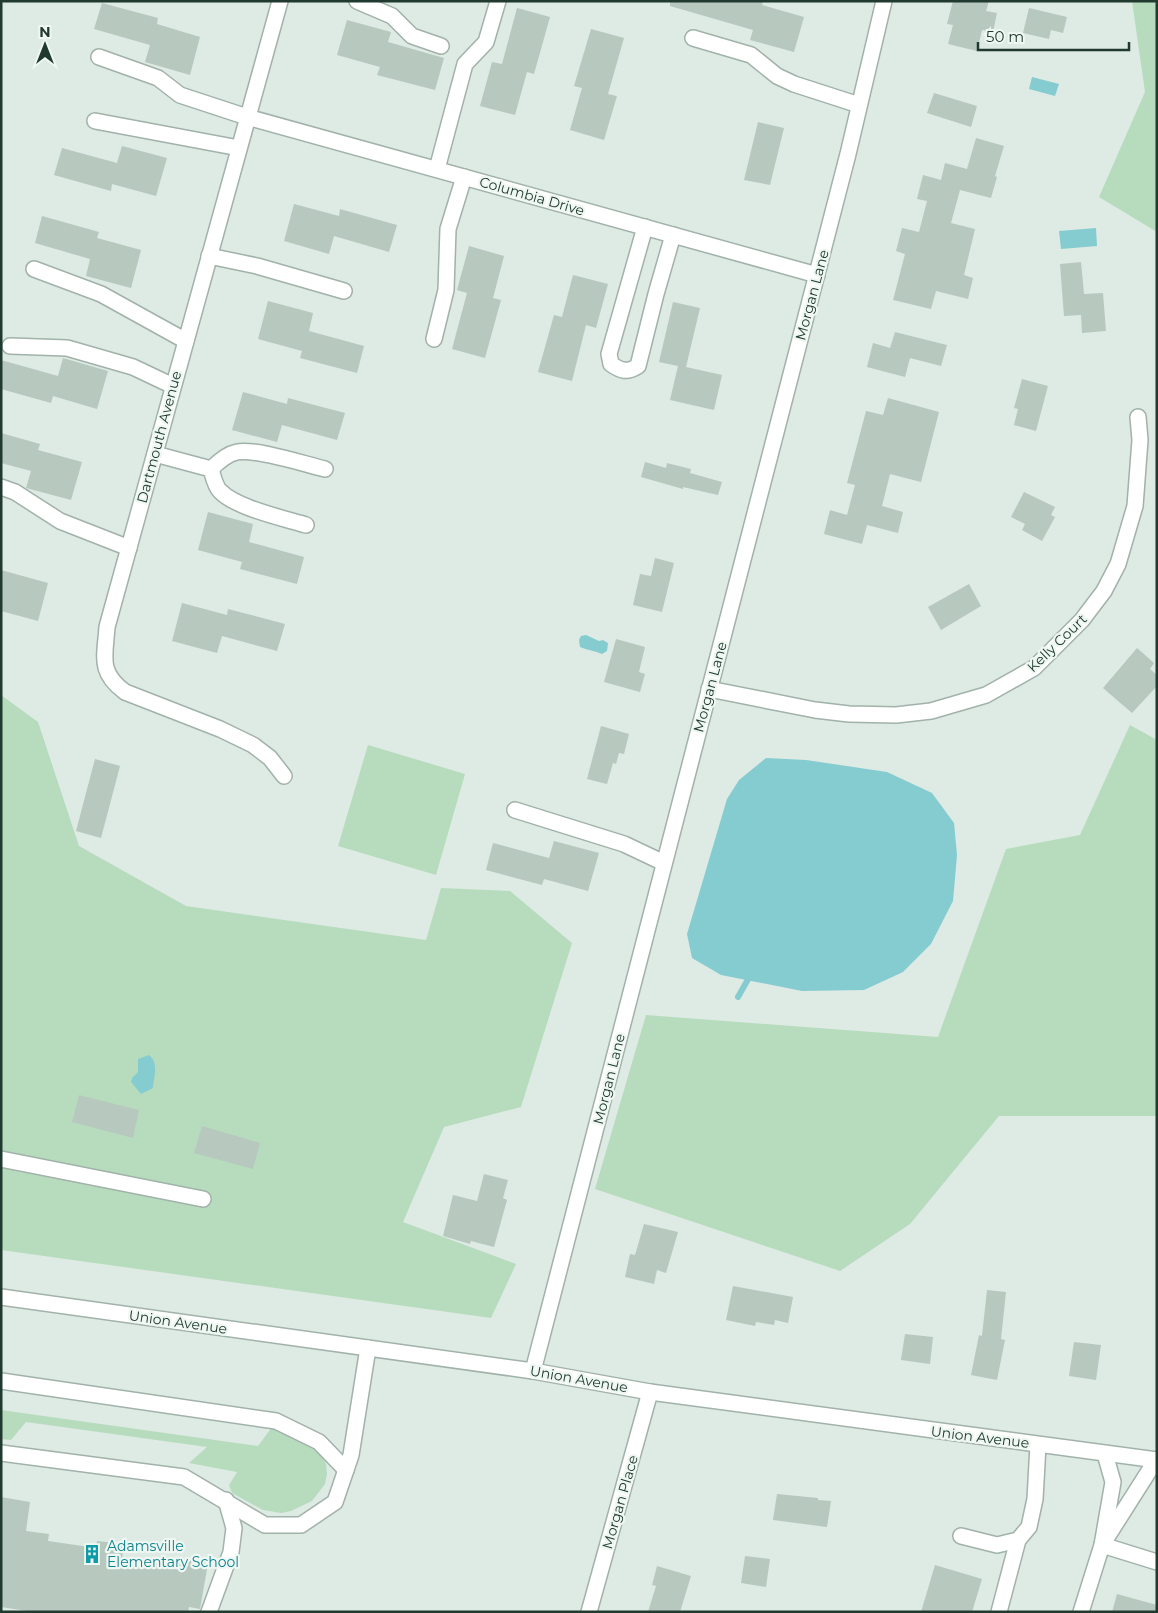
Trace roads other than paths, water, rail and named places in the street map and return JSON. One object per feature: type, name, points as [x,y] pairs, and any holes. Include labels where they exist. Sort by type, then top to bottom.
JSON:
[{"type":"street","name":"Dartmouth Avenue","points":[[280,1],[107,627],[104,660],[113,683],[125,692],[220,729],[253,745],[270,758],[284,776]]},
{"type":"street","points":[[357,1],[392,16],[412,36],[441,46]]},
{"type":"street","points":[[437,170],[465,64],[486,42],[498,1]]},
{"type":"street","name":"Morgan Lane","points":[[533,1371],[817,275],[884,1]]},
{"type":"street","points":[[693,38],[751,55],[777,76],[794,84],[859,105]]},
{"type":"street","name":"Columbia Drive","points":[[99,57],[158,78],[180,95],[247,116],[817,275]]},
{"type":"street","points":[[95,121],[239,148]]},
{"type":"street","points":[[434,339],[446,290],[448,229],[464,177]]},
{"type":"street","points":[[645,227],[609,354],[611,364],[618,369],[630,371],[638,366],[673,235]]},
{"type":"street","points":[[209,256],[258,266],[344,291]]},
{"type":"street","points":[[34,269],[101,294],[186,341]]},
{"type":"street","points":[[10,346],[67,348],[133,367],[174,386]]},
{"type":"street","name":"Kelly Court","points":[[709,689],[815,710],[849,714],[896,715],[931,711],[986,695],[1034,668],[1082,620],[1104,591],[1118,564],[1135,506],[1140,440],[1138,417]]},
{"type":"street","points":[[212,470],[221,460],[236,452],[253,452],[325,470]]},
{"type":"street","points":[[154,454],[212,470]]},
{"type":"street","points":[[212,470],[219,490],[228,498],[240,504],[306,525]]},
{"type":"street","points":[[1,487],[15,492],[60,521],[129,548]]},
{"type":"street","points":[[515,810],[624,844],[664,863]]},
{"type":"street","points":[[1,1159],[203,1199]]},
{"type":"street","name":"Union Avenue","points":[[1,1297],[533,1371],[650,1392],[1156,1460]]},
{"type":"street","points":[[1,1453],[184,1477],[226,1500],[265,1525],[301,1525],[335,1502],[351,1455],[368,1348]]},
{"type":"street","points":[[1,1381],[276,1421],[319,1442],[346,1470]]},
{"type":"street","name":"Morgan Place","points":[[589,1612],[650,1392]]},
{"type":"street","points":[[999,1612],[1018,1540],[1029,1527],[1036,1499],[1038,1445]]},
{"type":"street","points":[[1081,1612],[1102,1545],[1113,1482],[1105,1454]]},
{"type":"street","points":[[1102,1545],[1156,1460]]},
{"type":"street","points":[[209,1612],[231,1552],[234,1528],[226,1500]]},
{"type":"street","points":[[961,1536],[997,1545],[1018,1540]]},
{"type":"street","points":[[1102,1545],[1157,1562]]},
{"type":"water","points":[[1032,77],[1059,84],[1055,96],[1029,89]]},
{"type":"water","points":[[1096,228],[1097,246],[1061,249],[1059,231]]},
{"type":"water","points":[[586,635],[608,643],[607,651],[602,654],[580,647],[579,640],[581,636]]},
{"type":"water","points":[[766,758],[806,760],[887,772],[932,793],[954,823],[957,855],[953,901],[931,944],[903,972],[864,990],[802,991],[721,975],[692,958],[687,934],[727,799],[739,780]]},
{"type":"water","points":[[149,1055],[155,1066],[153,1088],[141,1094],[131,1082],[138,1072],[138,1059]]},
{"type":"waterway","points":[[738,997],[751,974]]},
{"type":"place","name":"Adamsville Elementary School","points":[[92,1554]]}]
